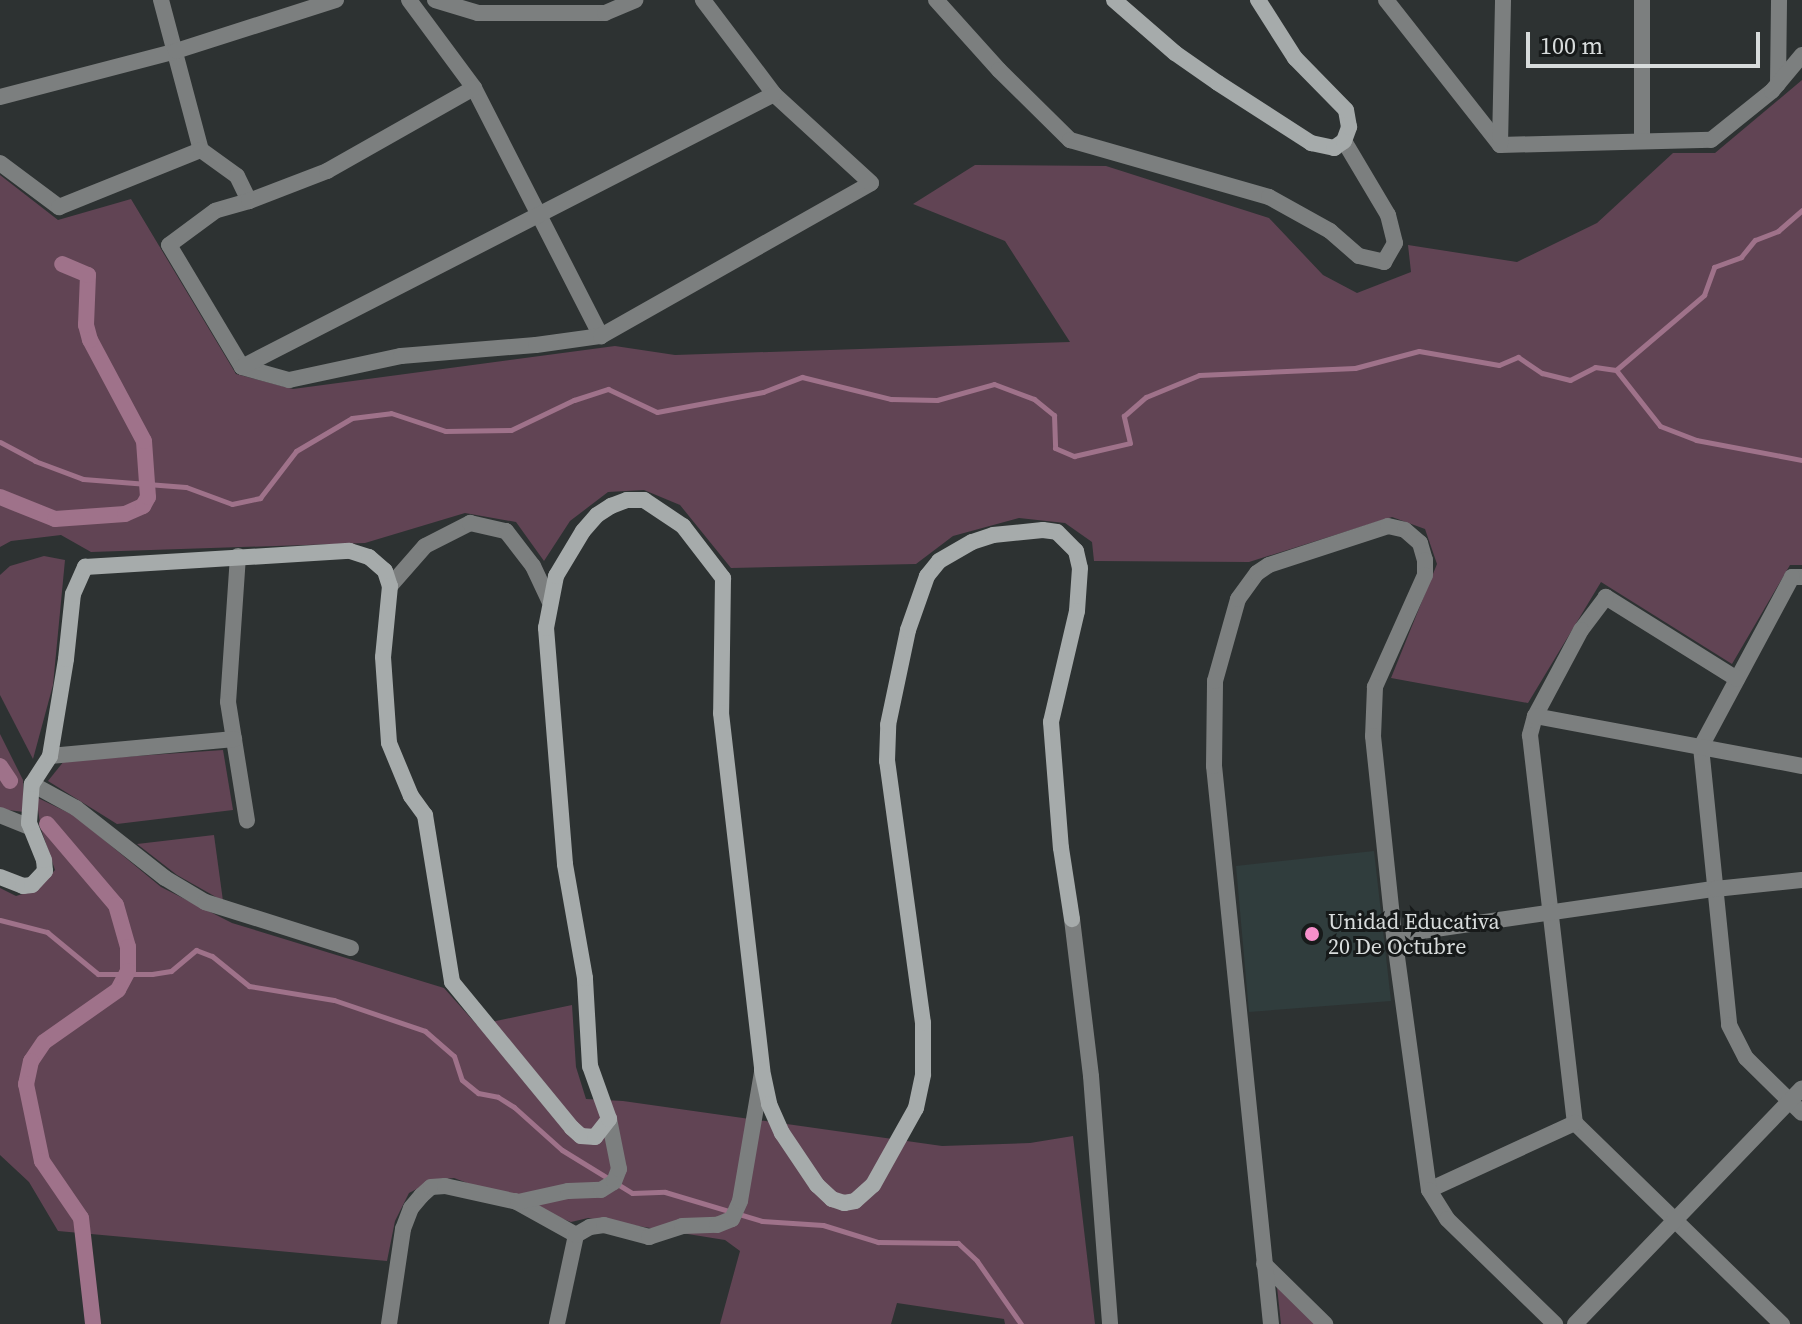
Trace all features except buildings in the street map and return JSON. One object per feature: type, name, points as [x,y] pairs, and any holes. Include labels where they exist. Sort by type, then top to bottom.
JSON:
[{"type":"street","points":[[161,0],[201,150],[237,176],[249,201]]},
{"type":"street","points":[[0,97],[176,51],[336,0]]},
{"type":"street","points":[[409,0],[474,88],[601,336]]},
{"type":"street","points":[[435,0],[478,13],[605,13],[635,0]]},
{"type":"street","points":[[474,88],[327,171],[215,211],[169,245],[242,367],[289,380],[401,356],[536,345],[601,336],[871,183],[774,94],[703,0]]},
{"type":"street","points":[[936,0],[999,70],[1070,140],[1269,197],[1330,231],[1359,256],[1384,262],[1395,243],[1388,215],[1344,141]]},
{"type":"street","points":[[1114,0],[1175,53],[1311,143],[1334,148],[1344,141],[1349,127],[1346,110],[1295,58],[1258,0]]},
{"type":"street","points":[[1386,0],[1500,145]]},
{"type":"street","points":[[1500,145],[1503,0]]},
{"type":"street","points":[[1642,0],[1642,140]]},
{"type":"street","points":[[1778,84],[1779,0]]},
{"type":"street","points":[[1500,145],[1711,140],[1778,84],[1802,55]]},
{"type":"street","points":[[242,367],[774,94]]},
{"type":"street","points":[[0,163],[59,207],[201,150]]},
{"type":"street","points":[[515,1201],[568,1191],[601,1190],[614,1182],[619,1169],[609,1119],[590,1066],[585,978],[565,864],[546,653],[549,600],[556,576],[583,531],[597,515],[627,500],[644,500],[668,513],[709,555],[723,578],[721,713],[762,1070],[769,1104],[782,1133],[817,1185],[832,1199],[844,1203],[866,1194],[906,1130],[916,1108],[923,1074],[923,1023],[887,761],[888,725],[908,630],[927,576],[939,561],[954,551],[993,535],[1043,530],[1057,532],[1076,551],[1080,568],[1077,611],[1051,722],[1061,848],[1091,1076],[1110,1324]]},
{"type":"street","points":[[390,586],[425,546],[470,523],[506,531],[533,566],[549,600]]},
{"type":"street","points":[[1271,1324],[1214,766],[1215,681],[1238,599],[1257,573],[1269,565],[1388,526],[1405,530],[1420,543],[1425,560],[1425,575],[1375,687],[1373,736],[1394,935],[1429,1190],[1447,1219],[1555,1324]]},
{"type":"street","points":[[0,877],[23,886],[41,878],[44,860],[30,827],[32,784],[50,756],[73,594],[85,567],[350,551],[369,557],[385,571],[390,586],[383,657],[389,743],[411,796],[425,815],[452,982],[581,1136],[595,1137],[609,1119]]},
{"type":"street","points":[[238,556],[228,702],[247,820]]},
{"type":"street","points":[[1802,577],[1792,577],[1701,747],[1729,1025],[1746,1058],[1802,1113]]},
{"type":"street","points":[[1737,679],[1606,597],[1581,630],[1535,716],[1530,735],[1575,1123],[1782,1324]]},
{"type":"street","points":[[1535,716],[1802,766]]},
{"type":"street","points":[[50,756],[234,739]]},
{"type":"street","points":[[32,784],[76,808],[165,878],[205,902],[351,948]]},
{"type":"street","points":[[0,815],[30,827]]},
{"type":"street","points":[[1394,935],[1715,889],[1802,880]]},
{"type":"street","points":[[557,1324],[576,1235],[590,1227],[604,1225],[649,1237],[682,1226],[717,1225],[732,1219],[740,1201],[762,1070]]},
{"type":"street","points":[[1575,1324],[1802,1088]]},
{"type":"street","points":[[1429,1190],[1575,1123]]},
{"type":"street","points":[[389,1324],[403,1229],[411,1208],[431,1187],[445,1186],[515,1201],[576,1235]]},
{"type":"street","points":[[1264,1264],[1325,1324]]},
{"type":"shaded area","points":[[1802,80],[1802,565],[1790,565],[1732,664],[1601,582],[1528,703],[1391,678],[1437,564],[1425,529],[1392,517],[1249,562],[1094,561],[1092,542],[1065,523],[1019,518],[953,536],[916,564],[731,568],[680,505],[644,490],[608,492],[570,521],[544,561],[516,522],[465,513],[365,543],[91,552],[61,535],[11,541],[0,547],[0,175],[58,220],[131,199],[236,374],[293,389],[615,346],[675,355],[1070,342],[1005,241],[913,204],[975,165],[1106,166],[1269,218],[1323,275],[1357,293],[1411,272],[1408,245],[1517,262],[1597,223],[1673,153],[1715,153]]},
{"type":"shaded area","points":[[44,556],[65,560],[53,685],[33,759],[0,695],[0,575],[10,566]]},
{"type":"shaded area","points":[[0,734],[23,780],[24,812],[0,809]]},
{"type":"shaded area","points":[[223,750],[233,810],[117,824],[48,781],[64,761]]},
{"type":"shaded area","points":[[36,797],[75,816],[161,887],[232,923],[444,988],[477,1025],[572,1005],[576,1067],[586,1099],[623,1101],[942,1146],[1030,1143],[1073,1136],[1095,1324],[1005,1324],[1004,1319],[897,1303],[891,1324],[720,1324],[740,1251],[725,1240],[588,1218],[571,1222],[454,1178],[434,1180],[409,1193],[395,1221],[387,1261],[58,1231],[29,1182],[0,1155],[0,888],[16,896],[36,890],[55,870],[41,829]]},
{"type":"shaded area","points":[[214,835],[223,901],[177,875],[137,844]]},
{"type":"shaded area","name":"Unidad Educativa 20 De Octubre","points":[[1374,851],[1391,1001],[1249,1012],[1236,866]]},
{"type":"shaded area","points":[[1277,1287],[1315,1324],[1281,1324]]},
{"type":"waterway","points":[[0,442],[35,461],[83,479],[186,487],[232,504],[260,498],[296,451],[352,418],[391,413],[445,431],[511,430],[574,400],[608,389],[657,412],[763,392],[802,377],[891,399],[937,400],[994,384],[1034,399],[1054,415],[1055,448],[1074,456],[1130,443],[1124,416],[1146,397],[1199,375],[1355,368],[1419,351],[1499,365],[1518,357],[1542,373],[1570,380],[1595,367],[1616,370],[1704,295],[1714,267],[1741,257],[1755,240],[1778,231],[1802,210]]},
{"type":"waterway","points":[[0,497],[55,519],[125,514],[143,506],[148,497],[144,441],[90,340],[86,325],[88,275],[62,264]]},
{"type":"waterway","points":[[1616,370],[1660,426],[1696,440],[1802,460]]},
{"type":"waterway","points":[[0,766],[10,781]]},
{"type":"waterway","points":[[47,824],[116,905],[128,947],[128,971],[118,990],[44,1042],[31,1061],[26,1084],[42,1161],[81,1218],[93,1324]]},
{"type":"waterway","points":[[0,920],[47,932],[98,974],[171,971],[196,950],[212,956],[249,986],[334,1000],[425,1031],[454,1056],[462,1080],[478,1093],[498,1097],[514,1107],[562,1150],[632,1193],[665,1192],[762,1221],[823,1225],[878,1242],[958,1243],[977,1261],[1021,1324]]},
{"type":"place","name":"Unidad Educativa 20 De Octubre","points":[[1312,934]]}]
